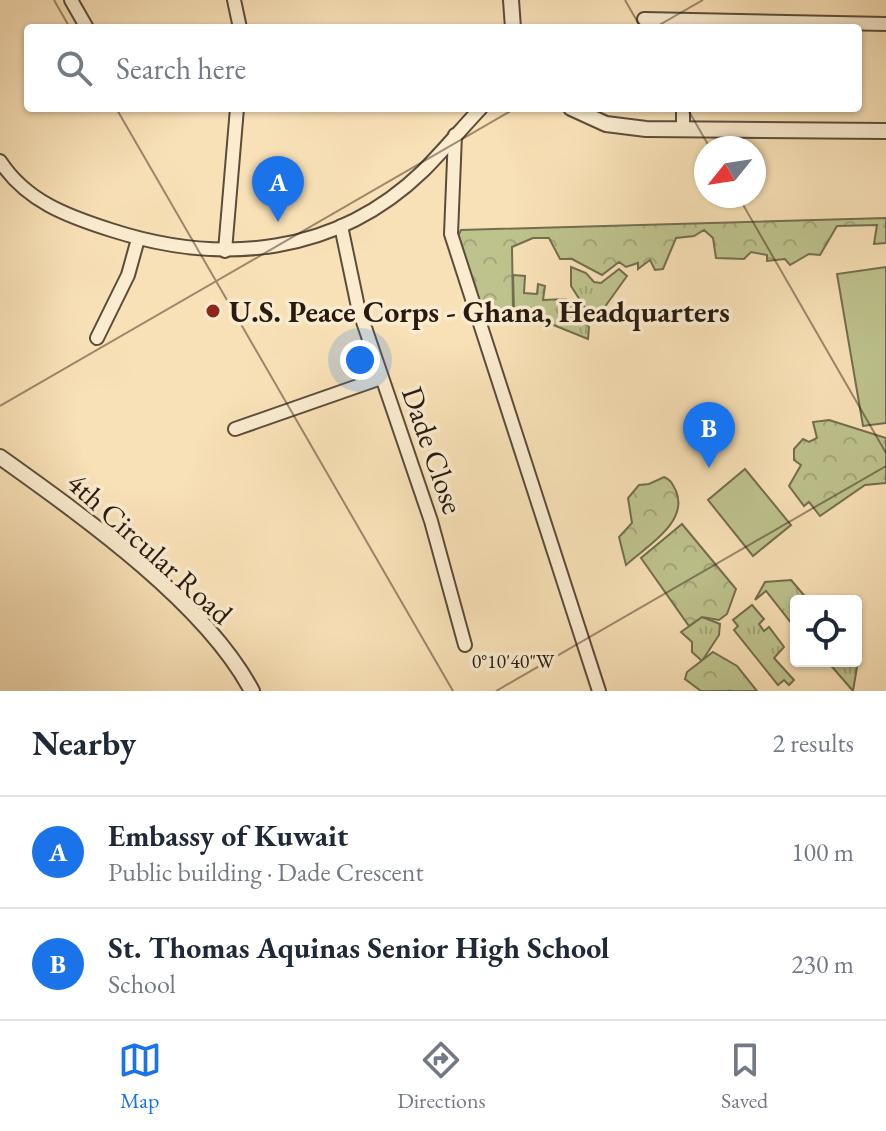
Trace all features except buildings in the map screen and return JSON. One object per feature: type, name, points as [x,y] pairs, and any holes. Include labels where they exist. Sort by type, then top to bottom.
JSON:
[{"type":"street","points":[[71,0],[85,24]]},
{"type":"street","points":[[234,0],[239,24]]},
{"type":"street","points":[[511,0],[513,24]]},
{"type":"street","points":[[644,19],[683,24],[886,24]]},
{"type":"street","points":[[225,251],[237,112]]},
{"type":"street","points":[[0,161],[34,198],[64,215],[138,239],[225,251],[270,249],[341,226],[399,191],[477,112]]},
{"type":"street","points":[[580,112],[606,124],[683,130],[886,131]]},
{"type":"street","points":[[683,112],[683,130]]},
{"type":"street","points":[[455,135],[451,234],[599,691]]},
{"type":"street","name":"Dade Close","points":[[341,226],[353,289],[431,521],[465,645]]},
{"type":"street","points":[[97,338],[128,275],[138,239]]},
{"type":"street","points":[[235,429],[381,378]]},
{"type":"street","name":"4th Circular Road","points":[[0,457],[66,504],[163,586],[212,635],[252,691]]},
{"type":"green space","points":[[886,218],[886,243],[874,244],[877,225],[837,226],[820,255],[809,254],[790,265],[785,259],[767,261],[767,255],[751,252],[744,259],[716,258],[713,238],[704,230],[694,236],[676,238],[663,269],[655,270],[650,260],[638,269],[638,263],[626,267],[619,262],[602,275],[572,259],[560,259],[549,238],[533,238],[512,247],[513,308],[503,323],[480,310],[476,288],[457,238],[461,230]]},
{"type":"green space","points":[[571,267],[586,273],[594,282],[601,283],[619,269],[627,276],[594,322],[571,286]]},
{"type":"green space","points":[[886,267],[886,423],[863,426],[837,274]]},
{"type":"green space","points":[[513,275],[525,276],[524,293],[537,294],[538,284],[545,286],[543,300],[566,299],[589,327],[588,339],[514,309]]},
{"type":"green space","points":[[829,420],[886,438],[886,483],[865,485],[820,516],[809,502],[804,506],[789,486],[801,465],[794,460],[794,449],[803,439],[809,442],[817,438],[813,422]]},
{"type":"green space","points":[[745,469],[791,525],[753,556],[708,500]]},
{"type":"green space","points":[[664,477],[676,491],[677,513],[664,532],[626,565],[619,537],[632,523],[628,498],[639,485]]},
{"type":"green space","points":[[682,524],[736,589],[727,614],[719,620],[702,617],[689,626],[641,558]]},
{"type":"green space","points":[[791,580],[804,595],[790,595],[790,621],[766,591],[755,600],[765,582]]},
{"type":"green space","points":[[752,605],[764,619],[759,624],[764,631],[769,627],[784,647],[774,658],[794,680],[789,685],[784,680],[778,685],[734,630],[738,626],[733,620]]},
{"type":"green space","points":[[702,617],[720,624],[719,635],[702,661],[692,652],[692,642],[681,632]]},
{"type":"green space","points":[[713,652],[737,666],[757,691],[701,691],[685,679],[687,672]]},
{"type":"green space","points":[[832,667],[857,667],[853,691]]},
{"type":"place","name":"Embassy of Kuwait","points":[[278,222]]},
{"type":"place","name":"U.S. Peace Corps - Ghana, Headquarters","points":[[213,311]]},
{"type":"place","name":"St. Thomas Aquinas Senior High School","points":[[709,468]]}]
